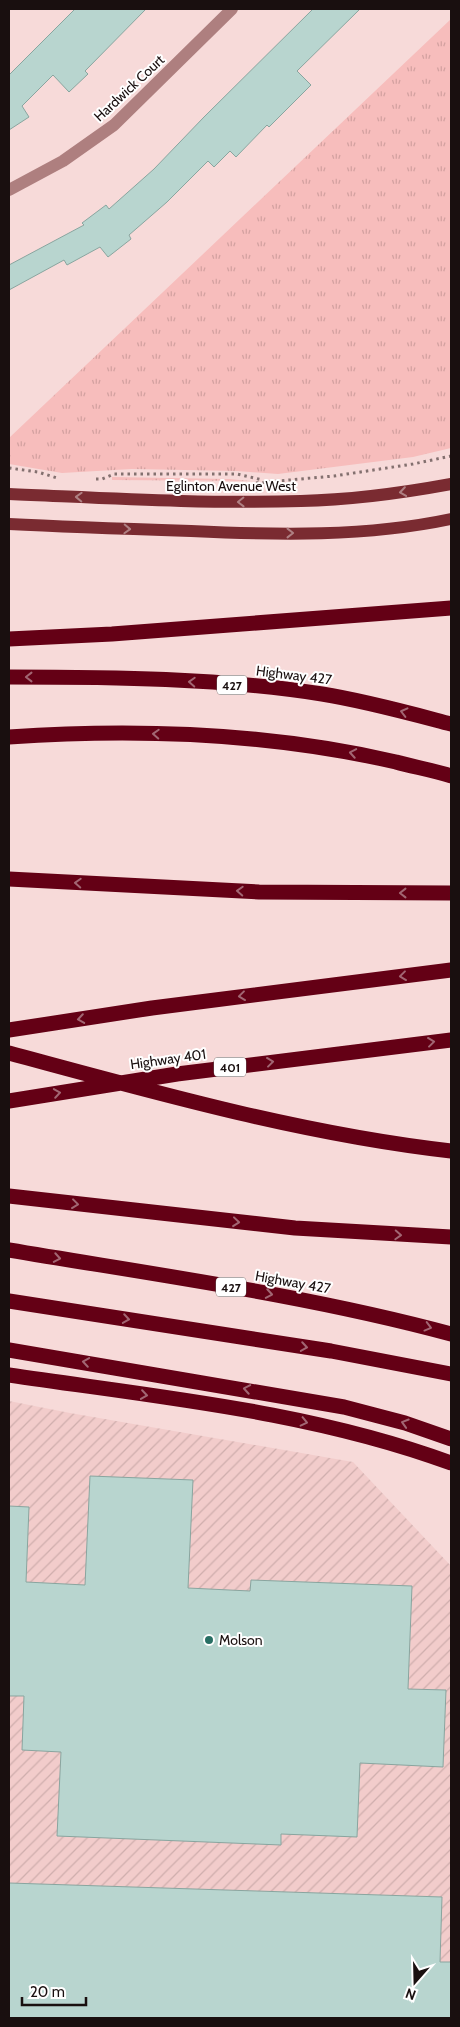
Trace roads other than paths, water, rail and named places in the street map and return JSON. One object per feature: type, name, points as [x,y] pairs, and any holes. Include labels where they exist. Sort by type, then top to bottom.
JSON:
[{"type":"highway","points":[[9,639],[112,634],[451,608]]},
{"type":"highway","name":"Highway 427","points":[[9,677],[138,680],[247,686],[322,694],[394,709],[451,724]]},
{"type":"highway","points":[[9,736],[149,734],[250,738],[354,752],[451,776]]},
{"type":"highway","points":[[9,879],[259,892],[451,893]]},
{"type":"highway","points":[[9,1030],[152,1008],[451,970]]},
{"type":"highway","name":"Highway 401","points":[[9,1101],[177,1074],[451,1040]]},
{"type":"highway","points":[[9,1054],[158,1094],[253,1116],[399,1144],[451,1151]]},
{"type":"highway","points":[[9,1196],[295,1228],[451,1237]]},
{"type":"highway","name":"Highway 427","points":[[9,1250],[322,1303],[393,1318],[451,1334]]},
{"type":"highway","points":[[9,1301],[331,1351],[451,1374]]},
{"type":"highway","points":[[9,1350],[344,1407],[405,1423],[451,1439]]},
{"type":"highway","points":[[9,1375],[281,1416],[415,1450],[451,1463]]},
{"type":"main road","name":"Eglinton Avenue West","points":[[9,494],[210,502],[302,501],[400,493],[451,484]]},
{"type":"main road","points":[[9,524],[234,533],[315,534],[391,528],[451,518]]},
{"type":"street","name":"Hardwick Court","points":[[9,190],[63,160],[114,125],[232,9]]},
{"type":"place","name":"Molson","points":[[209,1640]]}]
